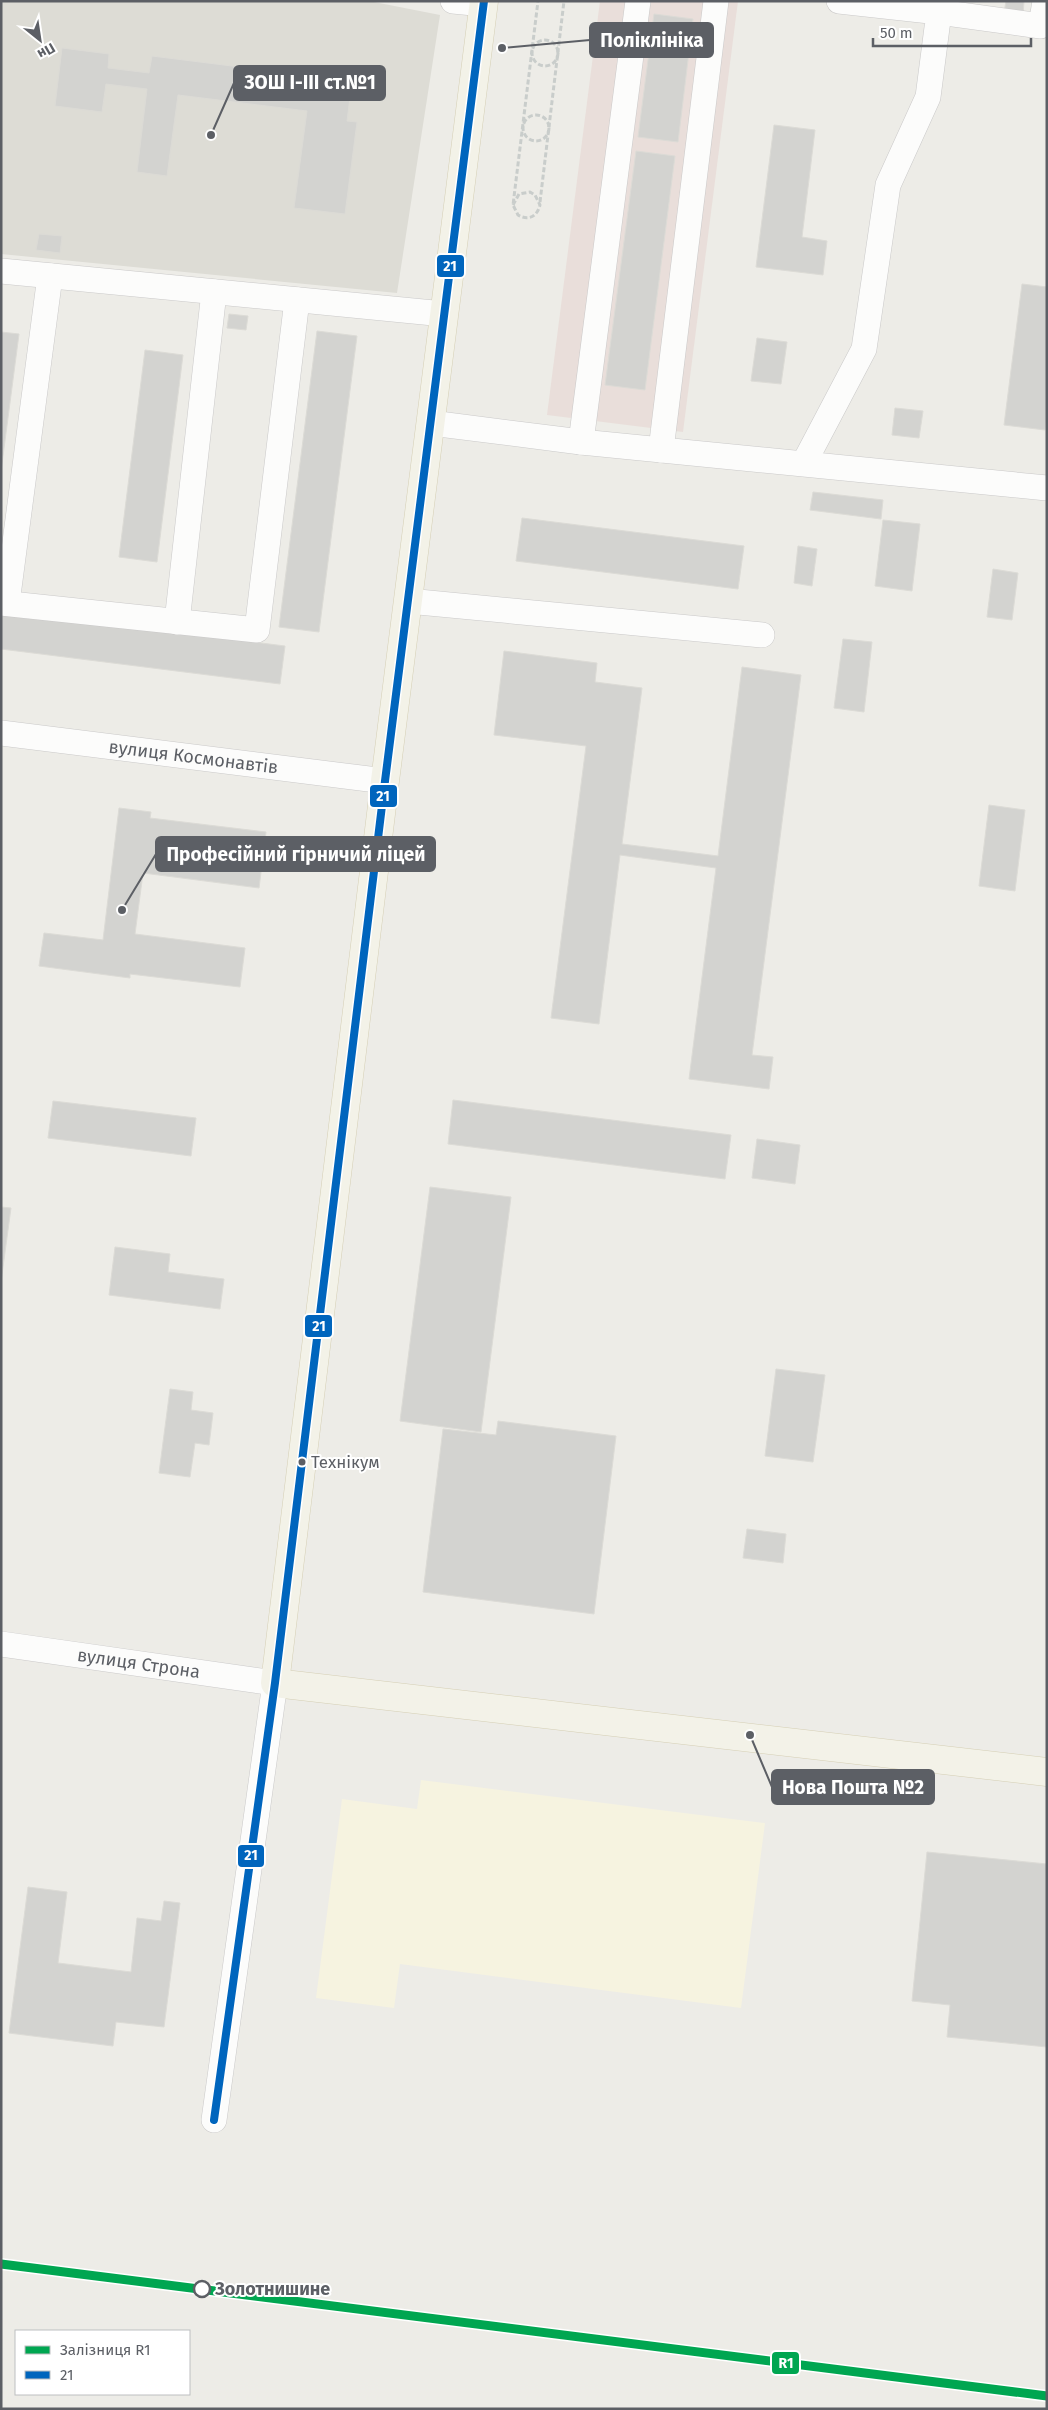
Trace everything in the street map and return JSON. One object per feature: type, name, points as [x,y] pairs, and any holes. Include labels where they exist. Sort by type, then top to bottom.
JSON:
[{"type":"main road","points":[[484,3],[385,781],[275,1683],[1047,1772]]},
{"type":"street","points":[[453,1],[484,3]]},
{"type":"street","points":[[581,442],[638,1]]},
{"type":"street","points":[[661,450],[716,1]]},
{"type":"street","points":[[839,1],[1041,26],[1045,1]]},
{"type":"street","points":[[804,463],[864,349],[888,185],[928,97],[939,12]]},
{"type":"street","points":[[1,271],[444,314]]},
{"type":"street","points":[[50,276],[4,603],[257,630],[297,300]]},
{"type":"street","points":[[177,622],[214,292]]},
{"type":"street","points":[[431,423],[581,442],[1047,488]]},
{"type":"street","points":[[408,601],[762,635]]},
{"type":"street","name":"вулиця Космонавтів","points":[[1,733],[385,781]]},
{"type":"street","name":"вулиця Строна","points":[[1,1644],[275,1683]]},
{"type":"street","points":[[214,2120],[275,1683]]},
{"type":"path","points":[[538,1],[514,205],[518,215],[529,218],[534,216],[540,205],[564,1]]},
{"type":"path","points":[[532,52],[538,42],[549,41],[554,44],[558,55]]},
{"type":"path","points":[[532,52],[536,63],[541,66],[552,64],[558,55]]},
{"type":"path","points":[[541,116],[548,124],[549,130],[547,136],[537,142],[526,137],[523,126],[529,117],[541,116]]},
{"type":"path","points":[[514,205],[519,194],[524,192],[535,195],[540,205]]},
{"type":"shaded area","points":[[1,1],[369,1],[440,15],[397,293],[1,254]]},
{"type":"shaded area","points":[[600,1],[738,1],[683,432],[547,415]]},
{"type":"shaded area","points":[[421,1780],[765,1823],[741,2008],[400,1964],[394,2008],[316,1998],[342,1799],[417,1809]]},
{"type":"building","points":[[1006,1],[1024,1],[1023,15],[1004,13]]},
{"type":"building","points":[[654,14],[693,19],[678,142],[638,137]]},
{"type":"building","points":[[62,48],[109,54],[108,68],[149,73],[152,56],[352,81],[347,121],[357,122],[345,214],[294,208],[307,111],[178,95],[167,176],[137,172],[147,89],[106,84],[102,112],[55,106]]},
{"type":"building","points":[[774,125],[815,130],[802,237],[827,241],[823,275],[756,267]]},
{"type":"building","points":[[636,151],[675,156],[645,390],[605,385]]},
{"type":"building","points":[[39,234],[62,236],[60,253],[36,250]]},
{"type":"building","points":[[1022,284],[1047,287],[1047,414],[1045,430],[1004,425]]},
{"type":"building","points":[[229,314],[248,316],[246,330],[227,328]]},
{"type":"building","points":[[317,331],[357,336],[319,632],[279,627]]},
{"type":"building","points":[[1,332],[19,334],[1,471]]},
{"type":"building","points":[[757,338],[787,342],[781,384],[751,381]]},
{"type":"building","points":[[145,350],[183,355],[157,562],[119,557]]},
{"type":"building","points":[[895,408],[923,411],[919,438],[892,435]]},
{"type":"building","points":[[813,492],[883,500],[881,519],[810,510]]},
{"type":"building","points":[[522,518],[744,546],[738,589],[516,561]]},
{"type":"building","points":[[883,520],[920,524],[912,591],[875,586]]},
{"type":"building","points":[[798,546],[817,549],[812,586],[794,583]]},
{"type":"building","points":[[993,569],[1018,573],[1012,620],[987,617]]},
{"type":"building","points":[[1,610],[285,646],[280,684],[1,649]]},
{"type":"building","points":[[843,639],[872,642],[864,712],[834,708]]},
{"type":"building","points":[[504,651],[597,663],[595,682],[642,688],[622,844],[718,856],[742,667],[801,675],[752,1055],[773,1057],[769,1089],[689,1079],[716,868],[620,855],[599,1024],[551,1018],[586,746],[494,735]]},
{"type":"building","points":[[989,805],[1025,810],[1015,891],[979,886]]},
{"type":"building","points":[[119,808],[151,812],[150,818],[266,832],[259,888],[143,873],[135,934],[245,948],[240,987],[130,974],[130,978],[39,966],[44,933],[103,940]]},
{"type":"building","points":[[453,1100],[731,1135],[725,1179],[448,1144]]},
{"type":"building","points":[[53,1101],[196,1118],[191,1156],[48,1138]]},
{"type":"building","points":[[757,1139],[800,1145],[795,1184],[752,1178]]},
{"type":"building","points":[[430,1187],[511,1197],[481,1432],[400,1421]]},
{"type":"building","points":[[1,1207],[11,1208],[1,1282]]},
{"type":"building","points":[[115,1247],[170,1254],[168,1272],[224,1279],[220,1309],[109,1295]]},
{"type":"building","points":[[776,1369],[825,1375],[813,1462],[765,1456]]},
{"type":"building","points":[[170,1389],[193,1392],[191,1410],[213,1413],[209,1445],[195,1443],[190,1477],[159,1473]]},
{"type":"building","points":[[498,1421],[616,1436],[594,1614],[423,1592],[443,1429],[496,1435]]},
{"type":"building","points":[[747,1529],[786,1534],[783,1563],[743,1558]]},
{"type":"building","points":[[927,1852],[1047,1864],[1047,2047],[947,2037],[950,2005],[912,2001]]},
{"type":"building","points":[[28,1887],[67,1892],[58,1963],[131,1972],[137,1918],[161,1921],[164,1901],[180,1903],[164,2027],[116,2022],[113,2046],[9,2033]]},
{"type":"rail line","name":"R1","points":[[1,2264],[1047,2396]]},
{"type":"transit line","name":"21","points":[[214,2120],[275,1683],[385,781],[484,1]]},
{"type":"place","name":"Поліклініка","points":[[502,48]]},
{"type":"place","name":"ЗОШ I-III ст.№1","points":[[211,135]]},
{"type":"place","name":"Професійний гірничий ліцей","points":[[122,910]]},
{"type":"place","name":"Технікум","points":[[302,1462]]},
{"type":"place","name":"Нова Пошта №2","points":[[750,1735]]},
{"type":"place","name":"Золотнишине","points":[[202,2289]]}]
